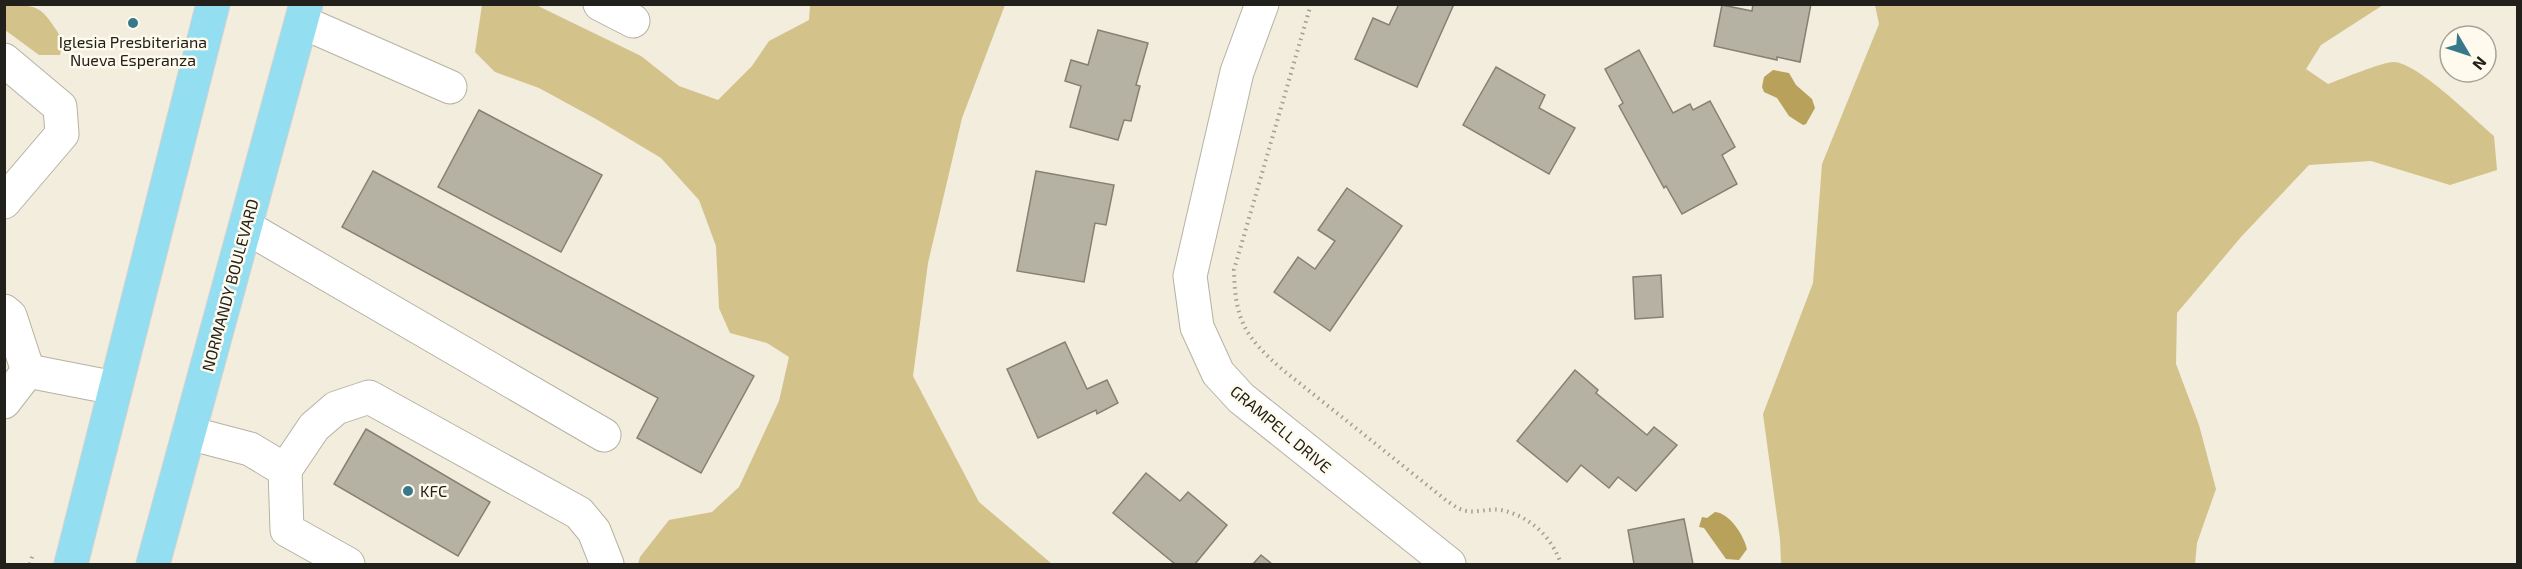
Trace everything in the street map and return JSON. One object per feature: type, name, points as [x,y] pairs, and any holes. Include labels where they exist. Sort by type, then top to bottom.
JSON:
[{"type":"main road","points":[[71,564],[213,4]]},
{"type":"main road","name":"NORMANDY BOULEVARD","points":[[153,564],[304,13]]},
{"type":"street","points":[[600,4],[633,21]]},
{"type":"street","name":"GRAMPELL DRIVE","points":[[1262,4],[1237,72],[1190,276],[1197,327],[1218,373],[1241,398],[1449,564]]},
{"type":"street","points":[[304,13],[450,87]]},
{"type":"street","points":[[4,60],[60,107],[62,134],[4,202]]},
{"type":"street","points":[[246,227],[604,435]]},
{"type":"street","points":[[4,311],[10,316],[28,370]]},
{"type":"street","points":[[28,370],[115,388]]},
{"type":"street","points":[[4,402],[28,370]]},
{"type":"street","points":[[348,564],[287,530],[285,470],[314,427],[336,408],[369,397],[579,513],[594,531],[607,564]]},
{"type":"street","points":[[394,411],[402,435],[565,528],[581,550],[583,564]]},
{"type":"street","points":[[189,433],[250,449],[285,470]]},
{"type":"path","points":[[1311,4],[1234,270],[1235,297],[1243,325],[1257,347],[1283,370],[1447,501],[1462,510],[1501,510],[1534,524],[1545,535],[1561,564]]},
{"type":"shaded area","points":[[4,5],[27,6],[40,10],[63,40],[60,55],[39,55],[5,30]]},
{"type":"shaded area","points":[[482,5],[536,5],[641,56],[679,86],[718,100],[752,66],[769,41],[809,20],[810,5],[1005,5],[962,118],[928,263],[913,376],[979,502],[1052,564],[638,564],[640,557],[669,520],[712,512],[739,487],[779,401],[789,357],[767,343],[730,333],[719,308],[716,246],[699,200],[661,158],[539,88],[495,72],[475,52]]},
{"type":"shaded area","points":[[1875,5],[2383,5],[2321,45],[2306,69],[2328,84],[2388,63],[2404,65],[2431,81],[2494,136],[2497,170],[2450,185],[2371,161],[2309,165],[2241,237],[2177,313],[2176,364],[2199,425],[2216,489],[2197,543],[2195,564],[1781,564],[1780,539],[1763,414],[1813,283],[1822,164],[1879,24]]},
{"type":"shaded area","points":[[1773,70],[1789,73],[1796,85],[1812,99],[1815,108],[1806,124],[1803,125],[1789,116],[1777,98],[1764,92],[1762,87],[1764,77]]},
{"type":"shaded area","points":[[1715,512],[1726,516],[1743,538],[1747,549],[1739,560],[1726,559],[1704,528],[1699,527],[1702,517],[1707,518]]},
{"type":"building","points":[[1399,4],[1454,4],[1417,87],[1355,59],[1373,18],[1389,25]]},
{"type":"building","points":[[1753,4],[1811,4],[1800,62],[1777,57],[1777,60],[1714,46],[1722,5],[1752,11]]},
{"type":"building","points":[[1098,30],[1148,43],[1136,85],[1140,86],[1131,121],[1124,120],[1118,140],[1070,127],[1081,86],[1065,81],[1071,60],[1088,65]]},
{"type":"building","points":[[1639,50],[1673,113],[1690,104],[1693,110],[1710,101],[1735,147],[1722,155],[1737,184],[1682,214],[1666,186],[1664,188],[1619,106],[1623,103],[1605,69]]},
{"type":"building","points":[[1496,67],[1545,95],[1539,108],[1575,128],[1549,174],[1463,125]]},
{"type":"building","points":[[479,110],[602,175],[561,252],[438,187]]},
{"type":"building","points":[[373,171],[754,376],[701,473],[637,438],[658,398],[342,227]]},
{"type":"building","points":[[1036,171],[1114,185],[1106,225],[1095,223],[1084,282],[1017,271]]},
{"type":"building","points":[[1347,188],[1402,226],[1330,331],[1274,292],[1298,257],[1315,269],[1335,241],[1318,230]]},
{"type":"building","points":[[1661,275],[1663,317],[1635,319],[1633,277]]},
{"type":"building","points":[[1065,342],[1087,389],[1107,380],[1118,403],[1097,414],[1096,410],[1038,438],[1007,369]]},
{"type":"building","points":[[1575,370],[1598,390],[1596,393],[1647,435],[1654,427],[1677,445],[1636,491],[1618,477],[1609,488],[1581,465],[1567,482],[1517,441]]},
{"type":"building","points":[[366,429],[490,502],[458,556],[334,484]]},
{"type":"building","points":[[1146,473],[1180,501],[1188,492],[1227,525],[1195,564],[1175,564],[1113,513]]},
{"type":"building","points":[[1684,519],[1693,564],[1634,564],[1628,530]]},
{"type":"building","points":[[1261,555],[1272,564],[1253,564]]},
{"type":"place","name":"Iglesia Presbiteriana Nueva Esperanza","points":[[133,23]]},
{"type":"place","name":"KFC","points":[[408,491]]}]
